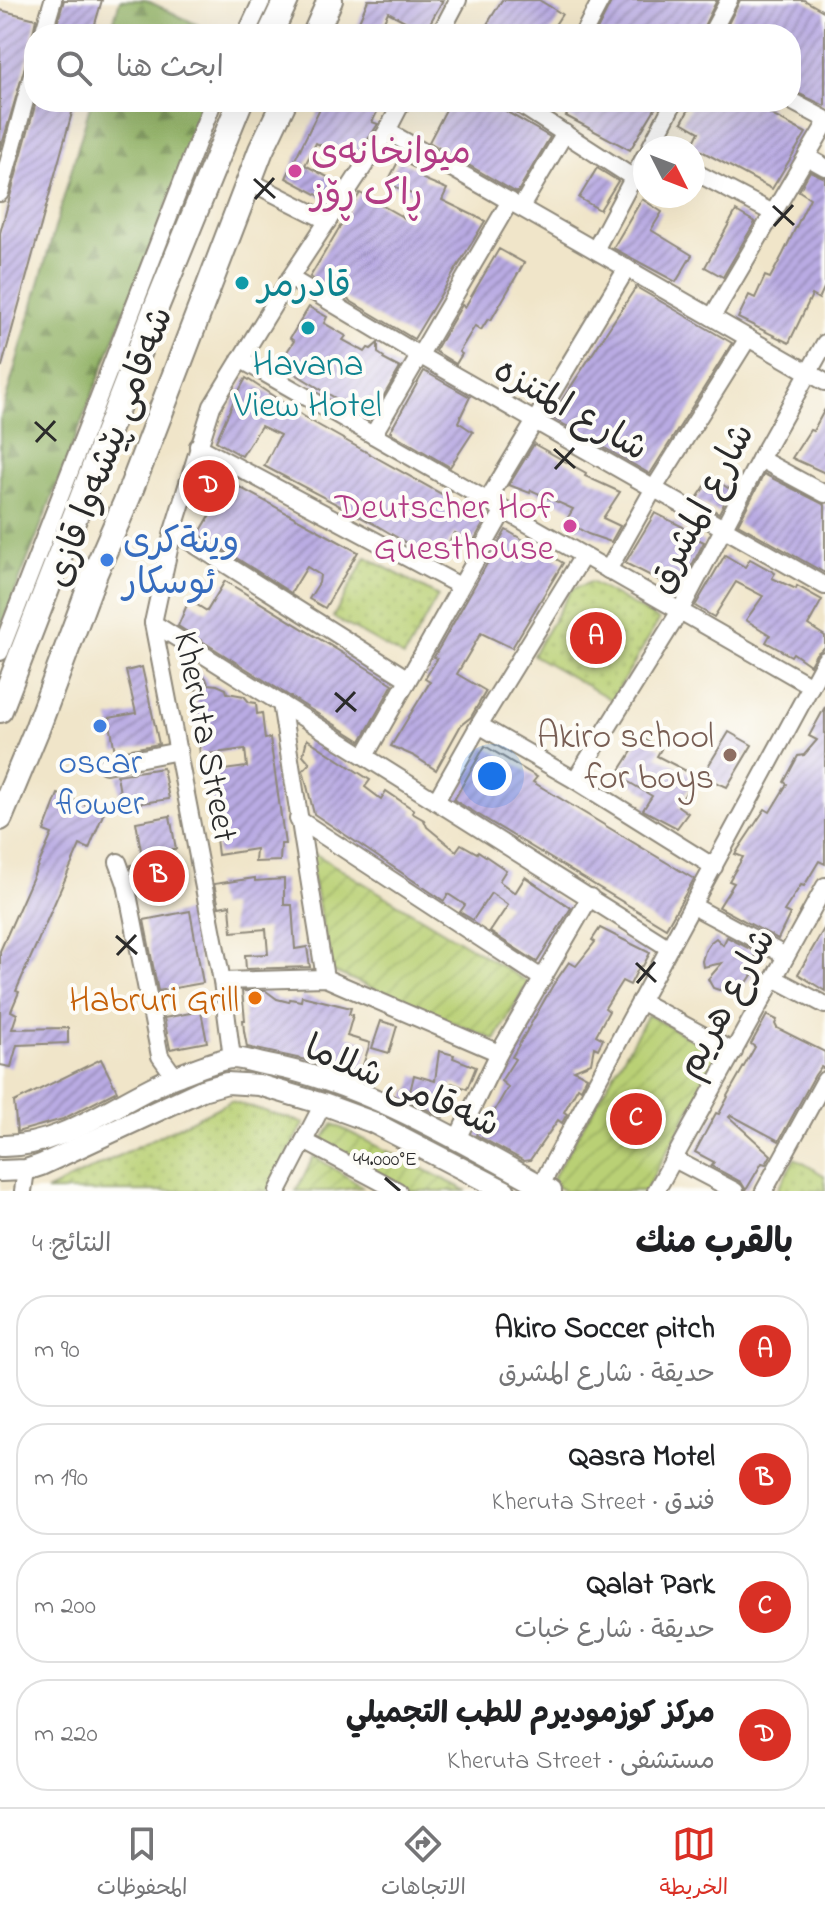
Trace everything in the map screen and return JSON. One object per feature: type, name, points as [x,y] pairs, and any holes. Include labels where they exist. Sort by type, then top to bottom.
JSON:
[{"type":"highway","points":[[275,24],[286,0]]},
{"type":"highway","points":[[325,24],[330,0]]},
{"type":"highway","name":"شەقامی پێشەوا قازی","points":[[0,710],[107,438],[143,312],[235,112]]},
{"type":"highway","name":"شەقامی پێشەوا قازی","points":[[0,818],[95,573],[143,460],[249,181],[280,112]]},
{"type":"highway","points":[[107,438],[107,450],[120,463],[132,464],[143,460]]},
{"type":"highway","points":[[83,498],[94,494],[106,496],[116,504],[121,515]]},
{"type":"main road","name":"شەقامی شلاما","points":[[0,1146],[21,1147],[49,1138],[175,1077],[232,1058],[291,1069],[344,1087],[457,1139],[546,1188]]},
{"type":"main road","name":"شەقامی شلاما","points":[[0,1171],[24,1181],[202,1090],[227,1083],[259,1085],[372,1122],[499,1189]]},
{"type":"main road","points":[[97,1116],[107,1136]]},
{"type":"street","points":[[251,24],[262,0]]},
{"type":"street","points":[[445,24],[458,0]]},
{"type":"street","points":[[589,24],[601,0]]},
{"type":"street","points":[[716,24],[729,0]]},
{"type":"street","points":[[45,24],[49,1]]},
{"type":"street","points":[[0,193],[24,105]]},
{"type":"street","points":[[712,317],[825,122],[801,107]]},
{"type":"street","points":[[0,652],[143,312],[210,112]]},
{"type":"street","name":"Kheruta Street","points":[[232,1058],[222,981],[153,623],[173,531],[212,406],[397,112]]},
{"type":"street","points":[[546,112],[565,133],[632,177],[595,250]]},
{"type":"street","points":[[656,136],[669,112]]},
{"type":"street","points":[[387,131],[825,382]]},
{"type":"street","points":[[373,435],[419,355],[565,133]]},
{"type":"street","points":[[807,157],[825,167]]},
{"type":"street","points":[[705,177],[773,213]]},
{"type":"street","points":[[249,181],[328,221]]},
{"type":"street","points":[[487,501],[627,268]]},
{"type":"street","name":"شارع المتنزه","points":[[290,278],[724,531],[825,586]]},
{"type":"street","points":[[608,570],[653,490],[748,338]]},
{"type":"street","name":"شارع المشرق","points":[[575,780],[680,611],[825,343]]},
{"type":"street","points":[[240,359],[811,686]]},
{"type":"street","points":[[198,446],[460,586]]},
{"type":"street","points":[[760,459],[825,494]]},
{"type":"street","points":[[365,756],[504,510]]},
{"type":"street","points":[[173,531],[408,679]]},
{"type":"street","points":[[436,801],[583,556]]},
{"type":"street","points":[[153,623],[669,948]]},
{"type":"street","points":[[546,1188],[640,1001],[825,660]]},
{"type":"street","points":[[281,703],[325,978]]},
{"type":"street","points":[[479,725],[575,780],[714,867]]},
{"type":"street","points":[[106,765],[179,751]]},
{"type":"street","points":[[298,819],[543,979]]},
{"type":"street","points":[[118,862],[126,884],[160,1056],[175,1077]]},
{"type":"street","name":"شارع هريم","points":[[656,1191],[824,890]]},
{"type":"street","points":[[457,1139],[499,1053],[590,897]]},
{"type":"street","points":[[693,906],[786,956]]},
{"type":"street","points":[[222,981],[325,978],[499,1053]]},
{"type":"street","points":[[774,978],[825,1005]]},
{"type":"street","points":[[640,1001],[734,1052]]},
{"type":"street","points":[[149,1089],[160,1056]]},
{"type":"street","points":[[764,1191],[825,1080]]},
{"type":"street","points":[[278,1191],[323,1104]]},
{"type":"street","points":[[304,1141],[390,1190]]},
{"type":"street","points":[[674,1159],[735,1191]]},
{"type":"green space","points":[[120,0],[146,0],[195,24],[113,24]]},
{"type":"green space","points":[[88,112],[203,112],[0,630],[0,420]]},
{"type":"green space","points":[[366,557],[438,596],[404,657],[333,617]]},
{"type":"green space","points":[[591,582],[659,620],[612,700],[533,655],[572,589]]},
{"type":"green space","points":[[307,849],[528,982],[495,1040],[332,971]]},
{"type":"green space","points":[[648,1015],[720,1055],[645,1191],[565,1191],[550,1183]]},
{"type":"green space","points":[[231,1101],[304,1123],[268,1191],[46,1191]]},
{"type":"green space","points":[[333,1124],[467,1191],[412,1191],[321,1142]]},
{"type":"green space","points":[[314,1156],[363,1187],[296,1191]]},
{"type":"green space","points":[[795,1158],[825,1176],[825,1191],[777,1191]]},
{"type":"building","points":[[64,0],[102,0],[95,24],[57,24]]},
{"type":"building","points":[[368,0],[443,0],[430,24],[410,24],[388,12],[383,24],[358,24]]},
{"type":"building","points":[[502,0],[539,0],[562,14],[556,24],[487,24]]},
{"type":"building","points":[[612,0],[717,0],[705,24],[600,24]]},
{"type":"building","points":[[740,0],[804,0],[825,12],[825,106],[801,95],[801,24],[728,24]]},
{"type":"building","points":[[0,10],[36,19],[35,24],[24,24],[24,70],[0,151]]},
{"type":"building","points":[[33,112],[72,112],[2,366],[0,233]]},
{"type":"building","points":[[318,112],[377,112],[372,122],[378,124],[354,161],[316,143],[305,165],[335,181],[325,199],[286,178]]},
{"type":"building","points":[[445,112],[507,112],[550,137],[517,193],[429,142]]},
{"type":"building","points":[[568,112],[653,112],[638,136],[633,136],[630,150],[566,116]]},
{"type":"building","points":[[688,112],[769,112],[806,133],[772,189],[705,153],[705,136],[697,136],[699,132],[682,122]]},
{"type":"building","points":[[399,160],[425,173],[423,179],[447,189],[442,200],[485,221],[414,339],[310,277],[360,193],[408,220],[416,196],[387,183]]},
{"type":"building","points":[[597,168],[618,181],[600,210],[579,198]]},
{"type":"building","points":[[810,171],[825,178],[825,286],[819,299],[812,295],[789,343],[738,318],[749,295],[755,298],[765,276],[770,278],[783,254],[810,198],[799,191]]},
{"type":"building","points":[[637,208],[656,208],[662,212],[651,230],[692,255],[676,282],[613,248]]},
{"type":"building","points":[[736,211],[755,222],[723,277],[705,267]]},
{"type":"building","points":[[499,249],[524,263],[491,320],[488,319],[481,330],[475,326],[459,352],[462,354],[456,364],[435,351]]},
{"type":"building","points":[[636,287],[732,343],[650,474],[551,417]]},
{"type":"building","points":[[309,307],[327,317],[324,323],[346,336],[343,340],[365,352],[378,343],[378,353],[383,359],[400,368],[370,419],[279,364],[294,341],[290,338]]},
{"type":"building","points":[[424,371],[470,397],[458,422],[473,432],[450,467],[390,432]]},
{"type":"building","points":[[246,378],[311,421],[486,519],[472,544],[455,533],[437,561],[264,466],[280,435],[261,426],[242,456],[216,441]]},
{"type":"building","points":[[825,409],[825,473],[792,458]]},
{"type":"building","points":[[534,444],[586,473],[585,476],[620,492],[603,518],[620,526],[611,542],[588,534],[566,521],[573,509],[531,490],[530,493],[509,485]]},
{"type":"building","points":[[208,470],[358,552],[325,608],[309,599],[319,583],[320,575],[307,567],[291,593],[199,534],[212,512],[194,501]]},
{"type":"building","points":[[764,474],[825,505],[825,573],[738,524]]},
{"type":"building","points":[[711,477],[731,490],[719,513],[696,500]]},
{"type":"building","points":[[655,513],[704,542],[679,590],[625,563]]},
{"type":"building","points":[[506,530],[563,563],[512,648],[481,633],[457,674],[486,691],[471,717],[461,725],[436,770],[391,746],[430,682],[425,679],[437,659],[434,657]]},
{"type":"building","points":[[725,555],[745,567],[750,559],[775,573],[772,578],[796,589],[797,586],[822,600],[808,625],[825,636],[825,647],[816,654],[810,665],[793,653],[791,656],[766,642],[770,635],[746,620],[763,596],[736,582],[714,617],[695,606]]},
{"type":"building","points":[[225,581],[393,684],[361,741],[178,626],[189,600],[207,611]]},
{"type":"building","points":[[142,667],[159,744],[115,752],[109,718],[136,713],[126,671]]},
{"type":"building","points":[[196,669],[208,684],[226,689],[227,693],[244,696],[249,702],[256,703],[257,714],[262,713],[265,739],[270,738],[285,844],[281,844],[280,861],[255,862],[256,849],[218,855],[208,772],[247,767],[245,749],[200,755],[198,735],[202,735],[197,709]]},
{"type":"building","points":[[825,707],[825,864],[819,861],[784,911],[790,914],[778,939],[719,907],[734,883],[729,881],[743,857],[735,854],[765,809],[770,812],[787,784],[784,782],[798,756],[804,755],[817,740],[809,736]]},
{"type":"building","name":"Akiro school for boys","points":[[729,732],[752,745],[727,787],[702,776]]},
{"type":"building","points":[[641,737],[661,749],[657,756],[696,776],[678,806],[688,813],[677,828],[643,810],[652,796],[617,775]]},
{"type":"building","points":[[307,739],[370,780],[365,787],[381,799],[386,791],[414,810],[412,813],[424,820],[427,827],[456,851],[461,844],[478,851],[506,870],[499,881],[515,893],[525,877],[571,908],[537,962],[490,932],[508,905],[491,893],[473,920],[460,912],[465,905],[448,894],[444,901],[314,814],[303,770],[310,763],[303,755]]},
{"type":"building","points":[[485,746],[537,777],[533,782],[694,879],[666,928],[454,800]]},
{"type":"building","points":[[163,768],[169,799],[122,806],[117,775]]},
{"type":"building","points":[[58,794],[104,812],[89,849],[80,845],[16,991],[19,992],[11,1011],[17,1014],[12,1029],[68,1028],[68,1043],[17,1045],[11,1067],[0,1065],[0,951],[52,834],[44,831]]},
{"type":"building","points":[[170,816],[179,888],[139,895],[131,865],[143,862],[136,822]]},
{"type":"building","points":[[255,878],[255,881],[284,879],[284,905],[292,905],[295,949],[307,947],[310,967],[246,969],[245,955],[268,954],[266,929],[232,932],[230,905],[219,907],[214,884]]},
{"type":"building","points":[[190,911],[203,983],[158,991],[144,920]]},
{"type":"building","points":[[825,927],[825,991],[798,974]]},
{"type":"building","points":[[600,928],[650,953],[630,985],[622,981],[605,1008],[609,1011],[596,1035],[603,1039],[598,1049],[594,1047],[591,1063],[574,1070],[587,1077],[564,1112],[567,1114],[562,1123],[558,1120],[530,1160],[524,1161],[476,1135],[486,1114],[491,1117],[508,1087],[501,1081],[553,985],[569,962],[576,966],[595,942],[592,940]]},
{"type":"building","points":[[727,937],[754,951],[756,962],[748,981],[740,987],[719,990],[713,988],[708,979],[722,963],[703,967],[702,961],[711,942],[716,938],[723,945]]},
{"type":"building","points":[[242,991],[266,991],[277,999],[289,1002],[290,999],[301,1001],[302,996],[351,1008],[349,1014],[353,1015],[347,1036],[370,1043],[359,1078],[306,1060],[247,1047]]},
{"type":"building","points":[[201,1011],[207,1042],[170,1049],[164,1018]]},
{"type":"building","points":[[767,1015],[777,1020],[777,1028],[825,1052],[825,1069],[821,1067],[815,1075],[779,1141],[731,1115],[729,1117],[771,1155],[766,1164],[762,1163],[746,1190],[741,1182],[711,1166],[714,1162],[695,1152],[755,1047],[751,1044]]},
{"type":"building","points":[[381,1021],[397,1026],[389,1053],[372,1048]]},
{"type":"building","points":[[439,1051],[476,1067],[467,1089],[452,1083],[443,1117],[405,1099],[414,1075],[435,1081]]},
{"type":"building","points":[[101,1059],[117,1091],[63,1119],[17,1132],[14,1102]]},
{"type":"place","name":"میوانخانەی ڕاک ڕۆز","points":[[295,171]]},
{"type":"place","name":"قادرمر","points":[[242,283]]},
{"type":"place","name":"Havana View Hotel","points":[[308,328]]},
{"type":"place","name":"مركز كوزموديرم للطب التجميلي","points":[[209,486]]},
{"type":"place","name":"Deutscher Hof Guesthouse","points":[[570,526]]},
{"type":"place","name":"وينةكرى ئوسكار","points":[[107,560]]},
{"type":"place","name":"Akiro Soccer pitch","points":[[596,638]]},
{"type":"place","name":"oscar flower","points":[[100,726]]},
{"type":"place","name":"Akiro school for boys","points":[[730,755]]},
{"type":"place","name":"Qasra Motel","points":[[159,876]]},
{"type":"place","name":"Habruri Grill","points":[[255,998]]},
{"type":"place","name":"Qalat Park","points":[[636,1119]]}]
